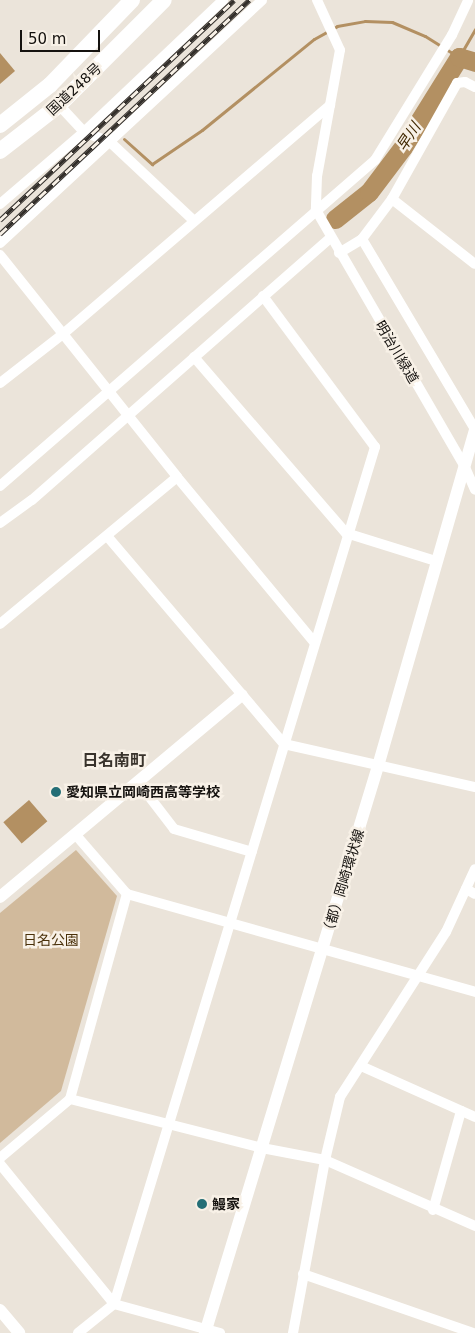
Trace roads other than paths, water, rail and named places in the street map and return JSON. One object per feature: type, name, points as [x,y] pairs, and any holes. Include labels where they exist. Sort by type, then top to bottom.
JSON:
[{"type":"highway","name":"国道248号","points":[[0,124],[50,85],[132,0]]},
{"type":"highway","name":"国道248号","points":[[0,151],[59,105],[164,0]]},
{"type":"street","points":[[0,204],[84,132],[222,0]]},
{"type":"street","points":[[0,243],[262,0]]},
{"type":"street","points":[[316,210],[317,176],[340,50],[317,0]]},
{"type":"street","points":[[0,486],[375,160],[452,35],[468,0]]},
{"type":"street","points":[[339,253],[362,239],[392,199],[457,83],[466,82],[475,88]]},
{"type":"street","points":[[59,105],[84,132],[110,142],[194,221]]},
{"type":"street","points":[[0,383],[63,334],[330,105]]},
{"type":"street","points":[[392,199],[475,264]]},
{"type":"street","name":"明治川緑道","points":[[316,210],[330,238],[464,465],[475,490]]},
{"type":"street","points":[[0,523],[32,500],[330,238]]},
{"type":"street","name":"明治川緑道","points":[[362,239],[475,430]]},
{"type":"street","points":[[0,255],[177,477],[314,642]]},
{"type":"street","points":[[78,1333],[114,1304],[252,852],[346,533],[375,447],[263,296]]},
{"type":"street","points":[[194,356],[346,533],[436,561]]},
{"type":"street","name":"（都）岡崎環状線","points":[[206,1331],[378,766],[475,430]]},
{"type":"street","points":[[0,624],[177,477]]},
{"type":"street","points":[[107,536],[284,744],[475,787]]},
{"type":"street","points":[[0,897],[242,695]]},
{"type":"street","points":[[138,782],[174,829],[252,852]]},
{"type":"street","points":[[75,834],[127,894],[475,992]]},
{"type":"street","points":[[293,1333],[325,1160],[340,1097],[361,1066],[415,975],[446,932],[470,892],[475,869]]},
{"type":"street","points":[[0,1158],[70,1099],[127,894]]},
{"type":"street","points":[[361,1066],[475,1117]]},
{"type":"street","points":[[70,1099],[262,1148],[325,1160],[433,1210],[475,1226]]},
{"type":"street","points":[[433,1210],[461,1111]]},
{"type":"street","points":[[0,1164],[114,1304],[206,1331],[220,1333]]},
{"type":"street","points":[[303,1274],[468,1332]]},
{"type":"street","points":[[0,1310],[19,1333]]},
{"type":"waterway","points":[[124,139],[152,164],[202,130],[314,39],[337,26],[365,21],[392,22],[425,36],[459,57],[475,29]]},
{"type":"waterway","name":"早川","points":[[335,219],[369,192],[403,147],[459,57],[475,62]]},
{"type":"railway","points":[[0,220],[234,0]]},
{"type":"railway","points":[[0,234],[249,0]]},
{"type":"place","name":"愛知県立岡崎西高等学校","points":[[56,792]]},
{"type":"place","name":"鰻家","points":[[202,1204]]},
{"type":"district","name":"日名南町","points":[[114,761]]},
{"type":"park label","name":"日名公園","points":[[51,940]]}]
